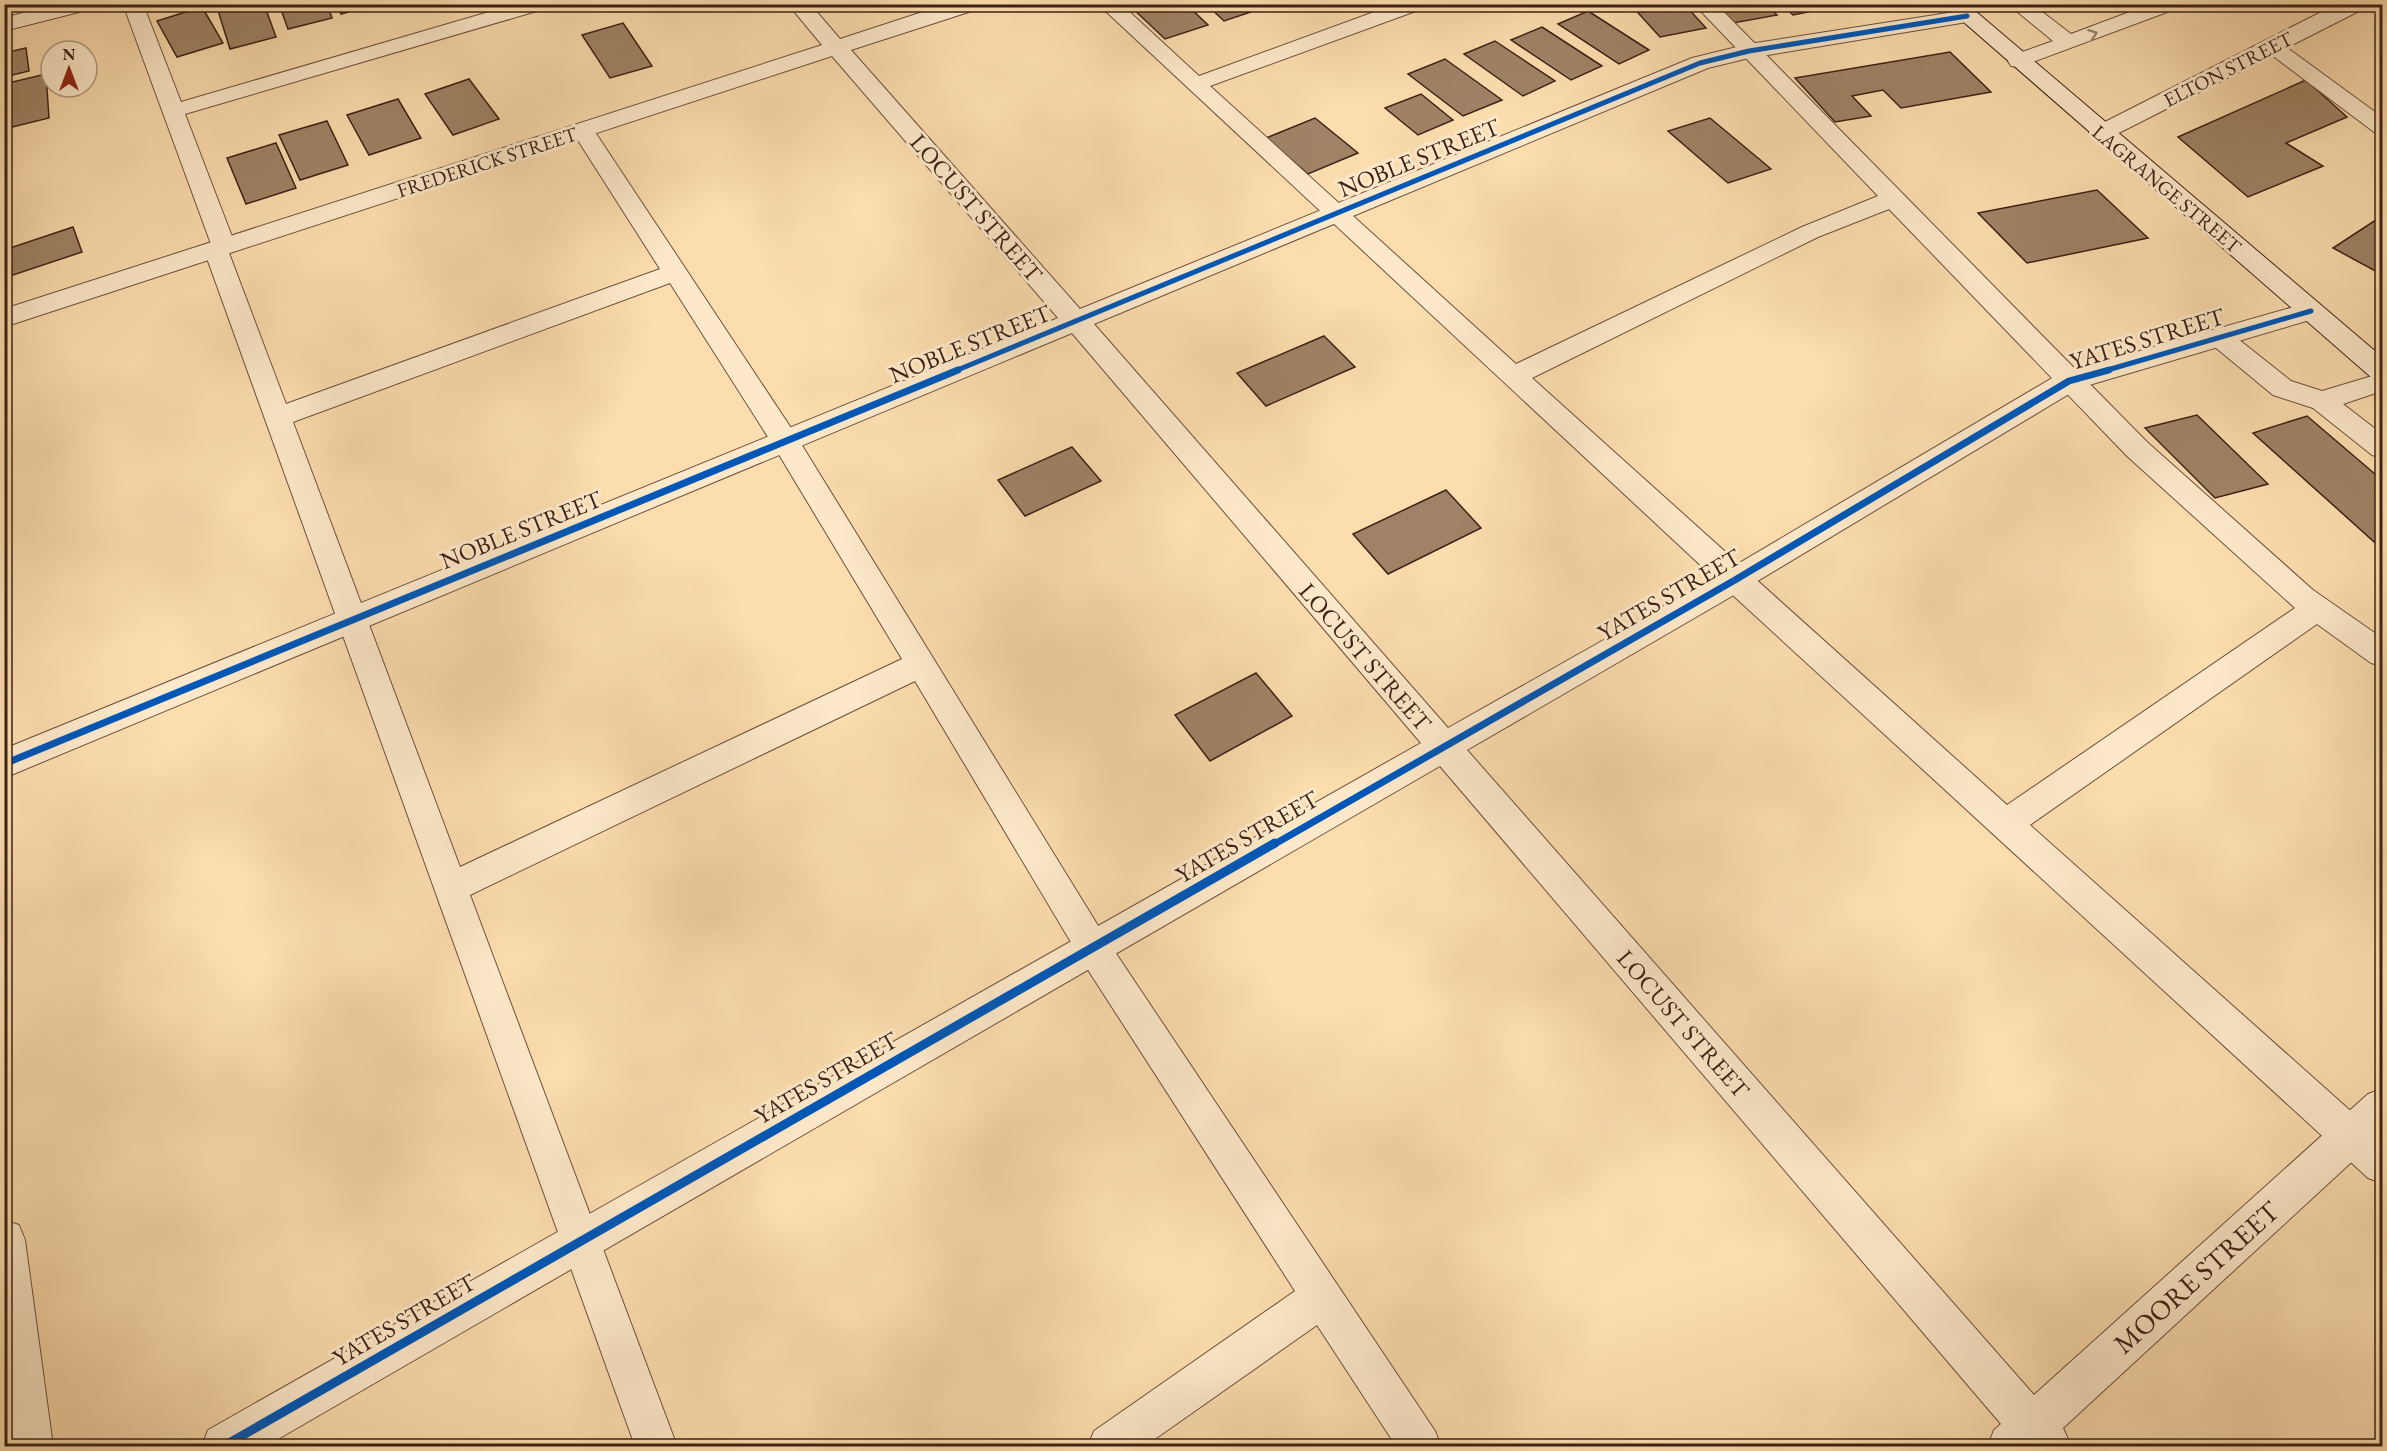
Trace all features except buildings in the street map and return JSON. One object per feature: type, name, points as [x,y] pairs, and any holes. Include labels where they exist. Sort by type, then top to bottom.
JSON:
[{"type":"street","points":[[4,25],[83,4]]},
{"type":"street","name":"LOCUST STREET","points":[[798,4],[1444,747],[2030,1440]]},
{"type":"street","name":"FREDERICK STREET","points":[[4,318],[970,4]]},
{"type":"street","name":"ELTON STREET","points":[[2101,133],[2355,4]]},
{"type":"street","name":"NOBLE STREET","points":[[4,764],[1700,63],[1749,51],[1960,10]]},
{"type":"street","name":"LAGRANGE STREET","points":[[1960,10],[2101,133],[2382,371]]},
{"type":"street","name":"YATES STREET","points":[[224,1446],[1735,580],[2069,381],[2311,311]]},
{"type":"street","name":"MOORE STREET","points":[[2030,1440],[2382,1108]]},
{"type":"street","points":[[4,1240],[31,1446]]},
{"type":"lane","points":[[133,4],[173,111],[277,417],[656,1446]]},
{"type":"lane","points":[[173,111],[540,4]]},
{"type":"lane","points":[[1108,4],[1735,580],[2382,1164]]},
{"type":"lane","points":[[1196,84],[1417,4]]},
{"type":"lane","points":[[1704,4],[2137,449],[2215,521],[2318,608],[2382,654]]},
{"type":"lane","points":[[2018,4],[2069,44]]},
{"type":"lane","points":[[2019,62],[2171,4]]},
{"type":"lane","points":[[2272,46],[2382,127]]},
{"type":"lane","points":[[583,130],[785,441],[1093,948],[1420,1446]]},
{"type":"lane","points":[[1515,376],[1810,232],[1892,199]]},
{"type":"lane","points":[[277,417],[676,272]]},
{"type":"lane","points":[[2219,337],[2282,388],[2322,401],[2382,448]]},
{"type":"lane","points":[[2322,401],[2382,382]]},
{"type":"lane","points":[[2006,824],[2318,608]]},
{"type":"lane","points":[[451,888],[921,664]]},
{"type":"lane","points":[[1109,1446],[1322,1297]]},
{"type":"cycle path","points":[[4,764],[1700,63],[1749,51],[1967,16]]},
{"type":"cycle path","points":[[224,1446],[1735,580],[2069,381],[2311,311]]}]
